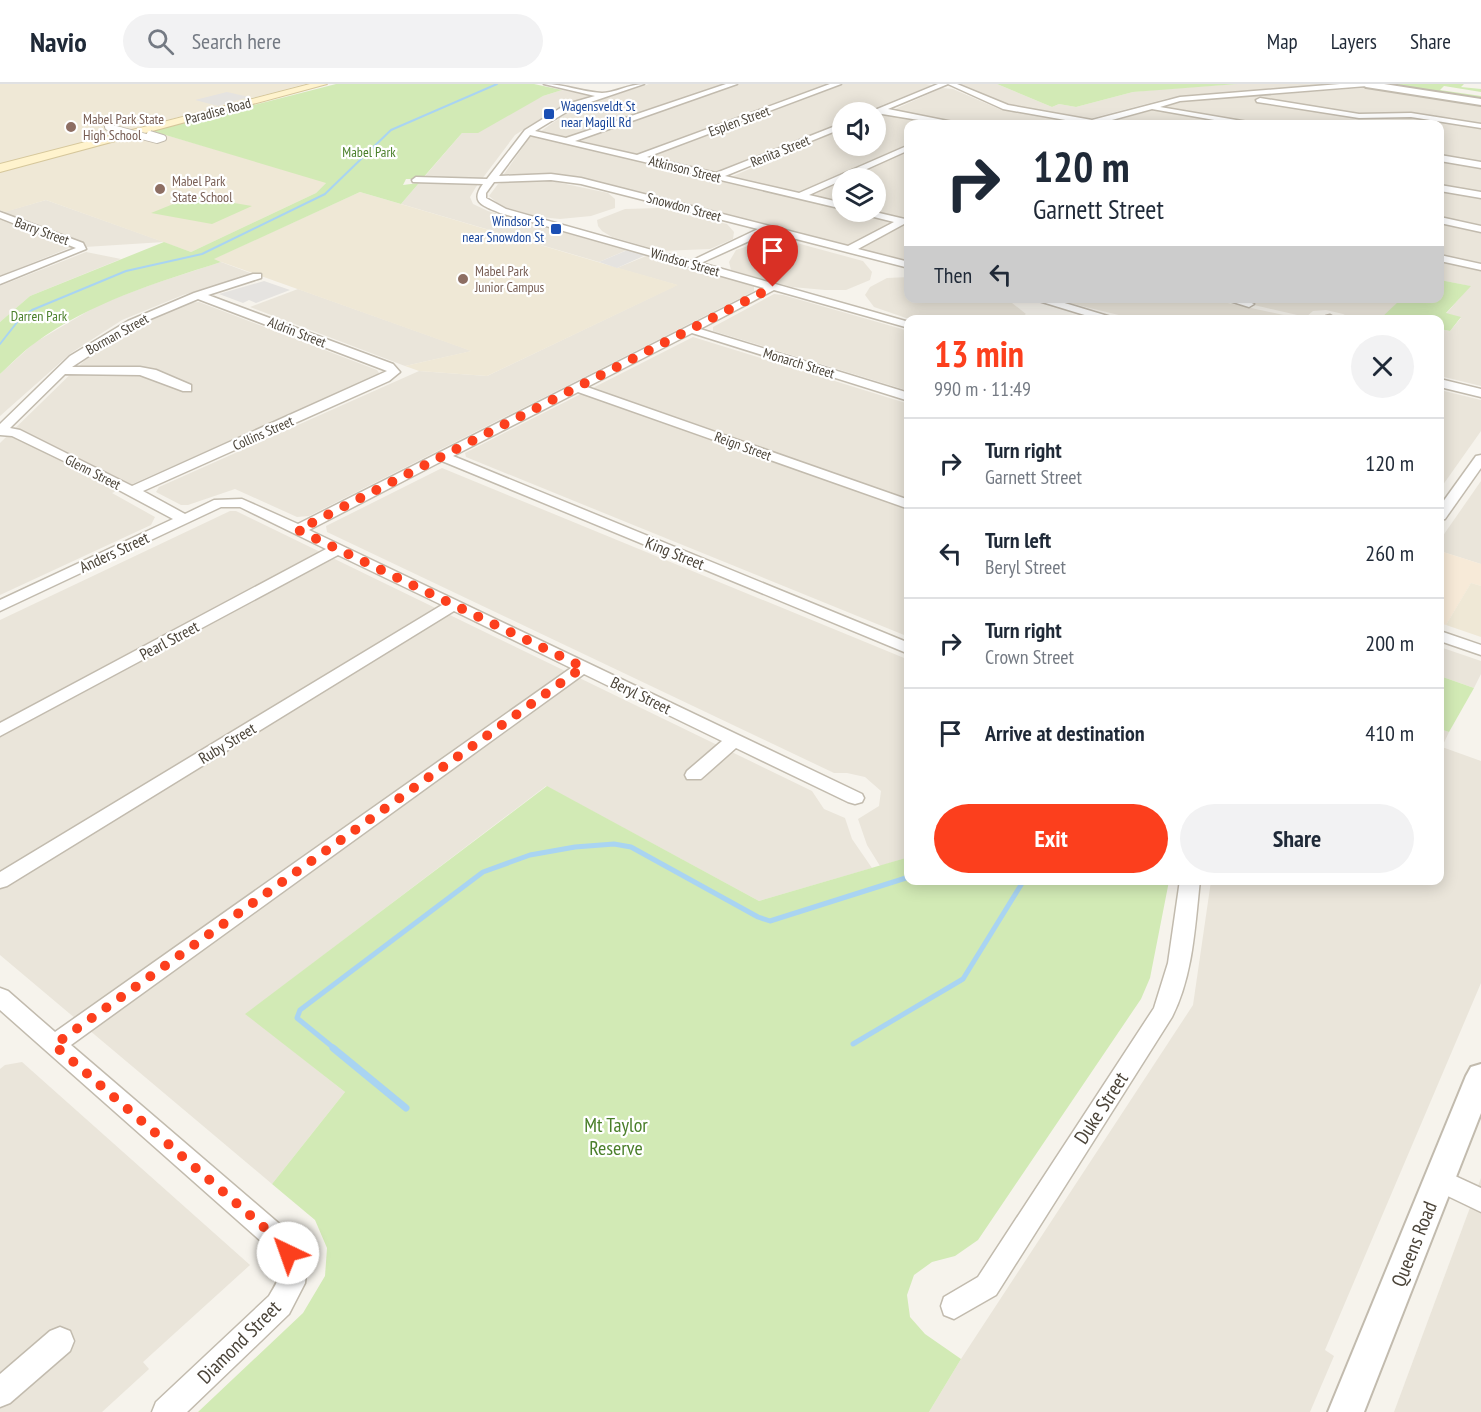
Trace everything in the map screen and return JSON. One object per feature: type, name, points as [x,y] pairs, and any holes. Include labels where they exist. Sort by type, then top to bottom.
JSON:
[{"type":"main road","name":"Paradise Road","points":[[297,90],[316,84]]},
{"type":"main road","name":"Paradise Road","points":[[0,168],[322,84]]},
{"type":"street","points":[[548,84],[603,96]]},
{"type":"street","points":[[490,181],[528,132],[567,108],[640,84]]},
{"type":"street","points":[[569,140],[733,84]]},
{"type":"street","name":"Esplen Street","points":[[640,158],[837,84]]},
{"type":"street","points":[[886,107],[944,84]]},
{"type":"street","points":[[951,84],[1006,107],[1074,120]]},
{"type":"street","points":[[1108,120],[1180,99],[1367,84],[1481,102]]},
{"type":"street","points":[[1238,95],[1359,116],[1411,115],[1443,120]]},
{"type":"street","points":[[1149,107],[1225,120]]},
{"type":"street","points":[[886,113],[930,120]]},
{"type":"street","points":[[107,119],[108,127],[157,140],[163,138],[150,134]]},
{"type":"street","points":[[1444,120],[1481,126]]},
{"type":"street","name":"Renita Street","points":[[717,176],[832,129]]},
{"type":"street","name":"Atkinson Street","points":[[528,132],[832,203]]},
{"type":"street","points":[[800,196],[904,149]]},
{"type":"street","points":[[1444,159],[1481,165]]},
{"type":"street","name":"Snowdon Street","points":[[410,180],[490,181],[551,177],[581,181],[904,264]]},
{"type":"street","name":"Windsor Street","points":[[490,181],[481,198],[493,207],[904,324]]},
{"type":"street","points":[[1444,189],[1481,195]]},
{"type":"street","points":[[886,217],[901,209]]},
{"type":"street","name":"Barry Street","points":[[0,215],[80,245],[81,249],[0,281]]},
{"type":"street","points":[[886,217],[904,221]]},
{"type":"street","points":[[1444,221],[1481,228]]},
{"type":"street","points":[[848,250],[904,222]]},
{"type":"street","points":[[692,264],[767,229]]},
{"type":"street","points":[[1444,259],[1481,267]]},
{"type":"street","name":"Borman Street","points":[[0,431],[74,358],[132,323],[198,295],[257,276]]},
{"type":"street","points":[[298,530],[773,287]]},
{"type":"street","name":"Aldrin Street","points":[[198,295],[389,366],[394,372]]},
{"type":"street","points":[[1053,303],[1097,315]]},
{"type":"street","points":[[1246,303],[1250,304]]},
{"type":"street","name":"Monarch Street","points":[[690,329],[904,395]]},
{"type":"street","points":[[63,370],[140,371],[152,373],[187,388]]},
{"type":"street","name":"Collins Street","points":[[132,491],[394,372]]},
{"type":"street","points":[[1444,384],[1481,393]]},
{"type":"street","name":"Reign Street","points":[[576,387],[904,503]]},
{"type":"street","name":"Glenn Street","points":[[0,431],[15,434],[184,519]]},
{"type":"street","name":"King Street","points":[[441,456],[904,647]]},
{"type":"street","points":[[1444,510],[1480,461]]},
{"type":"street","name":"Beryl Street","points":[[230,501],[242,503],[855,798]]},
{"type":"street","name":"Anders Street","points":[[0,606],[219,503],[230,501]]},
{"type":"street","name":"Pearl Street","points":[[0,730],[338,549]]},
{"type":"street","name":"Ruby Street","points":[[0,881],[453,605]]},
{"type":"street","points":[[1444,637],[1481,650]]},
{"type":"street","points":[[54,1045],[583,667]]},
{"type":"street","points":[[694,775],[735,740]]},
{"type":"street","name":"Duke Street","points":[[954,1306],[987,1286],[1164,1011],[1174,988],[1180,959],[1189,885]]},
{"type":"street","name":"Diamond Street","points":[[0,997],[281,1242],[294,1264],[292,1283],[279,1305],[166,1412]]},
{"type":"street","name":"Queens Road","points":[[1346,1412],[1481,1076]]},
{"type":"street","points":[[1440,1180],[1481,1201]]},
{"type":"street","points":[[0,1393],[60,1341]]},
{"type":"shaded area","name":"Mabel Park State High School","points":[[0,84],[305,84],[0,164]]},
{"type":"shaded area","points":[[649,84],[932,85],[886,104],[832,102],[832,126],[719,172],[541,131],[573,109]]},
{"type":"shaded area","points":[[959,84],[997,84],[1052,107],[1059,104],[1076,107],[1133,92],[1163,89],[1238,84],[1347,84],[1169,98],[1085,120],[1008,105]]},
{"type":"shaded area","points":[[942,88],[953,89],[999,109],[1062,120],[944,120],[893,110]]},
{"type":"shaded area","points":[[1363,88],[1481,104],[1481,193],[1444,186],[1444,120],[1118,120],[1185,101]]},
{"type":"shaded area","points":[[562,90],[590,96],[556,109],[515,135],[470,197],[473,204],[488,211],[627,250],[599,262],[401,204],[462,133],[543,96]]},
{"type":"shaded area","points":[[227,92],[249,97],[218,106],[195,100]]},
{"type":"shaded area","points":[[886,115],[915,120],[904,120],[904,218],[886,213],[886,168],[832,168],[832,200],[731,177],[832,134],[832,156],[886,156]]},
{"type":"shaded area","name":"Mabel Park State School","points":[[152,131],[327,182],[316,193],[191,252],[46,200],[5,212],[0,210],[0,171]]},
{"type":"shaded area","points":[[536,136],[832,207],[832,222],[886,220],[904,225],[904,261],[579,177],[558,174],[504,174],[530,137]]},
{"type":"shaded area","points":[[547,180],[608,193],[615,199],[615,208],[591,216],[560,219],[540,217],[501,206],[489,196],[498,184],[505,182]]},
{"type":"shaded area","name":"Mabel Park Junior Campus","points":[[360,192],[678,285],[487,376],[419,371],[405,366],[471,351],[213,259]]},
{"type":"shaded area","points":[[1444,192],[1481,198],[1481,225],[1444,218]]},
{"type":"shaded area","points":[[46,200],[164,242],[69,248],[0,276],[0,213]]},
{"type":"shaded area","points":[[659,208],[727,224],[734,232],[733,239],[710,249],[661,251],[612,237],[598,226],[597,220],[625,209]]},
{"type":"shaded area","points":[[1444,225],[1481,232],[1481,263],[1444,255]]},
{"type":"shaded area","points":[[793,242],[863,261],[872,272],[870,280],[846,290],[825,290],[792,287],[731,270],[729,262],[736,250],[754,244]]},
{"type":"shaded area","points":[[630,249],[648,254],[617,268],[599,262]]},
{"type":"shaded area","points":[[86,252],[121,259],[30,296],[0,322],[0,286]]},
{"type":"shaded area","points":[[646,256],[754,286],[754,291],[309,516],[297,517],[235,489],[188,505],[181,505],[156,492],[159,487],[419,371],[487,376],[677,285],[617,268]]},
{"type":"shaded area","points":[[221,262],[253,274],[183,295],[122,320],[71,353],[0,416],[0,374],[34,343],[100,304]]},
{"type":"shaded area","points":[[1444,262],[1481,270],[1481,386],[1444,377],[1444,330],[1450,331],[1461,318],[1446,314],[1470,286],[1444,281]]},
{"type":"shaded area","points":[[904,277],[904,303],[1012,303],[1026,314],[904,315],[904,317],[874,307],[865,295],[870,287],[887,278]]},
{"type":"shaded area","points":[[264,281],[290,290],[256,303],[249,300],[243,303],[219,294]]},
{"type":"shaded area","points":[[298,289],[472,351],[405,366],[250,307]]},
{"type":"shaded area","points":[[774,294],[904,330],[904,389],[713,331],[713,327]]},
{"type":"shaded area","points":[[199,302],[377,370],[379,373],[112,493],[155,517],[151,525],[0,595],[0,443],[84,361],[140,324],[188,303]]},
{"type":"shaded area","points":[[1069,303],[1228,303],[1283,315],[1119,315]]},
{"type":"shaded area","points":[[1256,303],[1397,303],[1385,315],[1345,315],[1326,310],[1313,311],[1308,315],[1297,315],[1254,305]]},
{"type":"shaded area","points":[[693,337],[904,402],[904,635],[466,457],[465,453]]},
{"type":"shaded area","points":[[1444,391],[1481,400],[1481,431],[1444,483]]},
{"type":"shaded area","points":[[442,468],[904,658],[904,859],[880,866],[867,845],[858,819],[879,806],[881,791],[865,777],[834,773],[327,532],[326,526]]},
{"type":"shaded area","points":[[1481,481],[1481,564],[1444,552],[1444,534]]},
{"type":"shaded area","points":[[230,511],[236,511],[812,791],[824,809],[845,818],[852,839],[872,868],[759,901],[546,786],[246,1014],[345,1092],[272,1184],[0,955],[0,620]]},
{"type":"shaded area","points":[[1444,552],[1481,564],[1481,586],[1471,583],[1446,625],[1444,624]]},
{"type":"shaded area","points":[[1471,583],[1481,586],[1481,637],[1446,625]]},
{"type":"shaded area","points":[[1444,648],[1481,661],[1481,674],[1474,688],[1444,677]]},
{"type":"shaded area","points":[[1444,730],[1449,732],[1444,743]]},
{"type":"shaded area","points":[[1444,748],[1481,761],[1481,983],[1325,1350],[1334,1356],[1310,1412],[929,1412],[961,1359],[1193,1005],[1210,885],[1444,885]]},
{"type":"shaded area","points":[[22,1062],[250,1265],[143,1362],[149,1369],[102,1412],[0,1412],[0,1069],[5,1065]]},
{"type":"shaded area","points":[[1481,1178],[1481,1412],[1394,1412]]},
{"type":"green space","points":[[336,84],[534,84],[562,90],[543,96],[478,133],[462,133],[422,179],[406,179],[403,185],[419,183],[401,204],[360,192],[214,259],[221,262],[125,295],[79,316],[30,347],[0,374],[0,322],[30,296],[164,242],[191,252],[316,193],[326,183],[152,131]]},
{"type":"green space","points":[[997,84],[1238,84],[1133,92],[1076,107],[1059,104],[1052,107]]},
{"type":"green space","points":[[1379,84],[1464,84],[1461,87],[1481,89],[1481,92],[1444,86],[1440,90],[1481,96],[1481,100]]},
{"type":"green space","points":[[193,196],[252,206],[212,224],[151,213]]},
{"type":"green space","points":[[1444,281],[1471,286],[1446,313],[1461,317],[1450,331],[1444,330],[1444,315],[1384,315],[1397,303],[1444,303]]},
{"type":"green space","points":[[1444,677],[1474,688],[1449,732],[1444,730]]},
{"type":"green space","name":"Mt Taylor Reserve","points":[[547,786],[759,901],[904,858],[904,885],[1168,885],[1150,978],[1141,999],[978,1240],[955,1256],[932,1262],[914,1275],[907,1295],[910,1317],[925,1334],[961,1359],[929,1412],[198,1412],[303,1313],[325,1276],[327,1248],[315,1220],[272,1184],[345,1092],[245,1014]]},
{"type":"waterway","points":[[0,344],[18,321],[32,310],[126,271],[202,254],[325,194],[391,130],[497,84]]},
{"type":"waterway","points":[[335,1049],[297,1018],[300,1010],[483,872],[530,855],[575,847],[614,844],[631,847],[758,917],[770,921],[904,879]]},
{"type":"waterway","points":[[853,1044],[963,979],[1021,885]]},
{"type":"waterway","points":[[333,1048],[406,1108]]},
{"type":"place","name":"Wagensveldt St near Magill Rd","points":[[549,114]]},
{"type":"place","name":"Mabel Park State High School","points":[[71,127]]},
{"type":"place","name":"Mabel Park State School","points":[[160,189]]},
{"type":"place","name":"Windsor St near Snowdon St","points":[[556,229]]},
{"type":"place","name":"Mabel Park Junior Campus","points":[[463,279]]},
{"type":"route","points":[[288,1253],[281,1242],[54,1045],[583,667],[298,530],[773,287]]},
{"type":"park label","name":"Mabel Park","points":[[369,152]]},
{"type":"park label","name":"Darren Park","points":[[39,316]]}]
